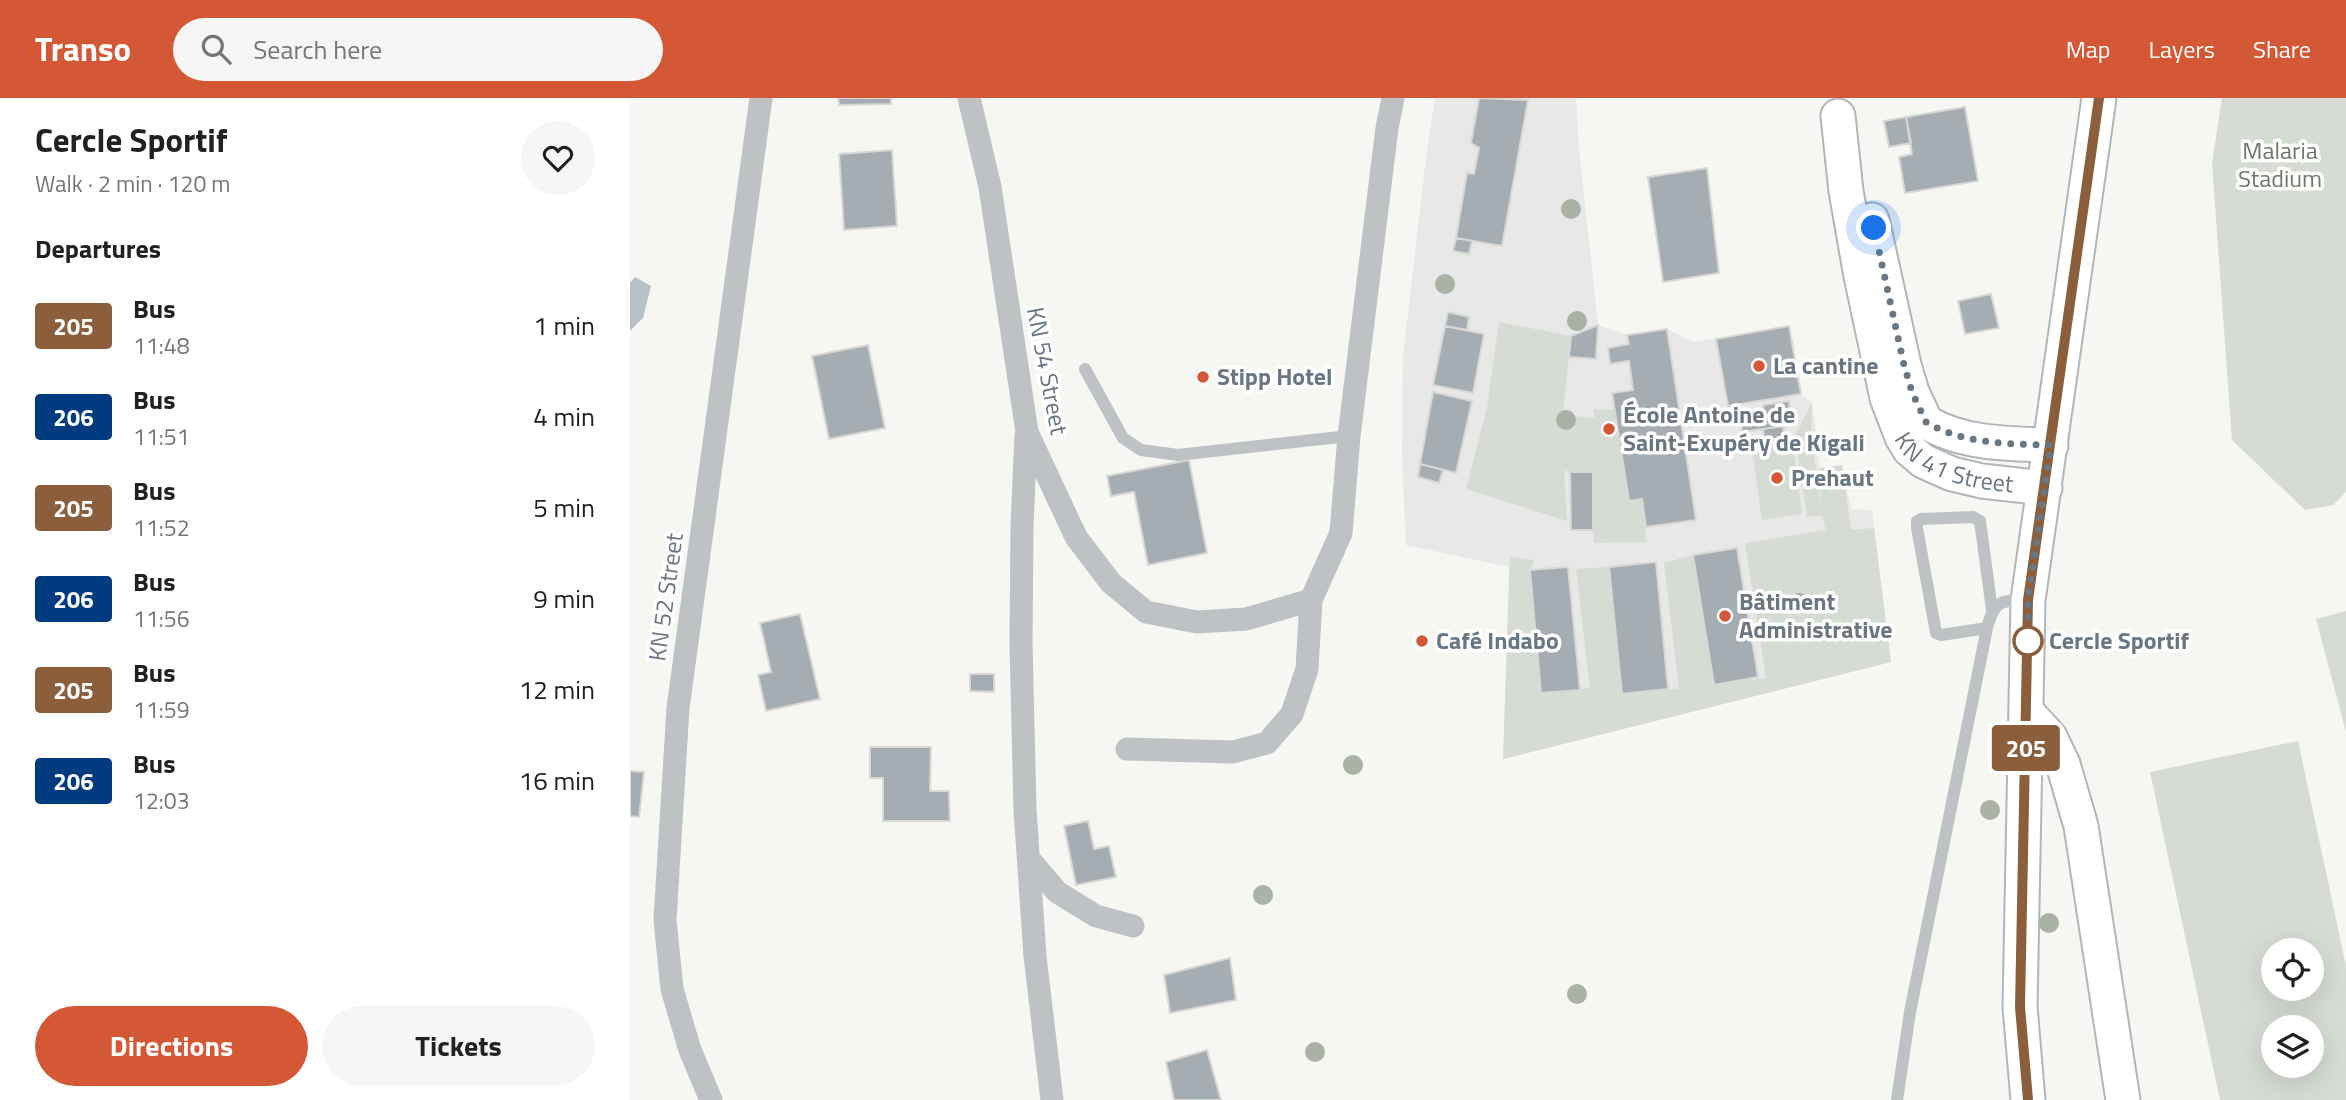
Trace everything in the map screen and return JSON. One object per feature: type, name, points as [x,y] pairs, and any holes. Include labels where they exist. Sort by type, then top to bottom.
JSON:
[{"type":"main road","points":[[2028,1100],[2020,1007],[2028,600],[2099,98]]},
{"type":"main road","name":"KN 41 Street","points":[[1836,107],[1863,184],[1904,365],[1912,392],[1926,422],[1954,435],[1999,443],[2051,445]]},
{"type":"main road","name":"KN 41 Street","points":[[1836,107],[1846,191],[1861,276],[1887,398],[1902,437],[1910,450],[1923,461],[1952,474],[1982,481],[2045,488]]},
{"type":"main road","points":[[2027,712],[2050,737],[2063,764],[2081,826],[2123,1100]]},
{"type":"street","name":"KN 52 Street","points":[[711,1100],[690,1050],[673,989],[665,920],[669,831],[679,695],[761,98]]},
{"type":"street","name":"KN 54 Street","points":[[969,98],[990,187],[1027,432],[1076,537],[1111,583],[1146,612],[1197,622],[1246,619],[1311,600]]},
{"type":"street","points":[[1127,748],[1233,752],[1266,743],[1292,714],[1307,669],[1311,600],[1341,533],[1349,436],[1393,98]]},
{"type":"street","points":[[1027,432],[1022,525],[1022,692],[1035,956],[1052,1100]]},
{"type":"street","points":[[1029,859],[1057,892],[1096,916],[1133,926]]},
{"type":"lane","points":[[1085,369],[1123,438],[1141,450],[1178,455],[1349,436]]},
{"type":"lane","points":[[1897,1100],[1910,1013],[1992,610],[1980,521],[1973,517],[1917,521],[1936,633],[1941,635],[1987,628]]},
{"type":"lane","points":[[1992,610],[2010,600],[2028,600]]},
{"type":"shaded area","name":"École Antoine de Saint-Exupéry de Kigali","points":[[1435,98],[1576,98],[1598,325],[1627,335],[1667,329],[1693,342],[1789,326],[1801,394],[1812,403],[1820,468],[1842,465],[1851,509],[1872,511],[1891,662],[1503,759],[1509,567],[1406,545],[1402,455],[1403,357]]},
{"type":"shaded area","points":[[635,277],[651,286],[643,318],[630,331],[630,283]]},
{"type":"green space","name":"Malaria Stadium","points":[[2222,98],[2346,98],[2346,492],[2333,505],[2305,510],[2232,440],[2212,163]]},
{"type":"green space","points":[[1499,322],[1571,336],[1563,415],[1594,418],[1594,409],[1622,410],[1628,501],[1642,499],[1646,542],[1594,543],[1592,472],[1564,471],[1567,521],[1466,489],[1487,408]]},
{"type":"green space","points":[[1812,403],[1811,433],[1821,504],[1820,468],[1842,465],[1851,530],[1874,528],[1891,662],[1503,759],[1510,557],[1534,560],[1530,570],[1541,693],[1590,688],[1576,569],[1609,567],[1622,694],[1679,689],[1664,563],[1693,555],[1714,684],[1766,678],[1745,543],[1826,530],[1822,515],[1807,517],[1795,435]]},
{"type":"green space","name":"Prehaut","points":[[1792,437],[1802,514],[1762,520],[1751,442]]},
{"type":"green space","points":[[2346,611],[2346,732],[2316,619]]},
{"type":"green space","points":[[2298,741],[2346,966],[2346,1100],[2220,1100],[2150,772]]},
{"type":"building","points":[[838,98],[891,98],[891,104],[839,105]]},
{"type":"building","points":[[1479,98],[1528,100],[1502,246],[1456,238],[1467,173],[1474,174],[1479,148],[1471,143]]},
{"type":"building","points":[[1965,107],[1978,181],[1905,193],[1899,157],[1912,154],[1906,117]]},
{"type":"building","points":[[1906,117],[1911,143],[1889,147],[1884,121]]},
{"type":"building","points":[[892,150],[897,226],[844,230],[839,154]]},
{"type":"building","points":[[1707,168],[1719,273],[1663,282],[1648,177]]},
{"type":"building","points":[[1456,238],[1472,241],[1469,254],[1453,251]]},
{"type":"building","points":[[1991,294],[1999,328],[1965,334],[1958,301]]},
{"type":"building","points":[[1448,312],[1469,317],[1467,330],[1445,326]]},
{"type":"building","points":[[1598,325],[1596,359],[1569,357],[1571,336]]},
{"type":"building","points":[[1445,326],[1484,334],[1473,393],[1433,385]]},
{"type":"building","name":"La cantine","points":[[1789,326],[1801,394],[1728,406],[1716,339]]},
{"type":"building","points":[[1667,329],[1696,520],[1646,527],[1642,499],[1629,501],[1612,393],[1633,390],[1629,361],[1610,364],[1608,348],[1629,344],[1627,335]]},
{"type":"building","points":[[868,345],[885,428],[829,439],[812,356]]},
{"type":"building","points":[[1433,392],[1472,401],[1456,473],[1420,464]]},
{"type":"building","points":[[1789,401],[1791,417],[1782,418],[1781,413],[1764,416],[1763,405]]},
{"type":"building","points":[[1781,413],[1783,426],[1742,432],[1741,419]]},
{"type":"building","points":[[1783,426],[1785,438],[1764,440],[1763,429]]},
{"type":"building","points":[[1189,460],[1207,553],[1148,565],[1134,492],[1111,496],[1107,476]]},
{"type":"building","points":[[1420,464],[1443,470],[1439,483],[1418,477]]},
{"type":"building","points":[[1570,472],[1593,472],[1593,530],[1571,530]]},
{"type":"building","name":"Bâtiment Administrative","points":[[1737,548],[1758,677],[1714,685],[1693,555]]},
{"type":"building","points":[[1656,562],[1668,689],[1622,694],[1609,567]]},
{"type":"building","points":[[1568,567],[1580,690],[1541,693],[1530,570]]},
{"type":"building","points":[[800,614],[820,699],[766,711],[758,675],[771,672],[760,623]]},
{"type":"building","points":[[970,674],[994,674],[994,692],[970,691]]},
{"type":"building","points":[[870,747],[931,747],[930,791],[949,791],[950,821],[883,821],[883,778],[870,778]]},
{"type":"building","points":[[630,771],[644,772],[639,817],[630,816]]},
{"type":"building","points":[[1088,821],[1094,849],[1109,846],[1116,877],[1076,885],[1064,826]]},
{"type":"building","points":[[1230,958],[1236,1000],[1170,1013],[1164,975]]},
{"type":"building","points":[[1207,1050],[1221,1100],[1174,1100],[1166,1062]]},
{"type":"bus line","name":"205","points":[[2028,1100],[2020,1007],[2028,600],[2099,98]]},
{"type":"place","name":"La cantine","points":[[1759,366]]},
{"type":"place","name":"Stipp Hotel","points":[[1203,377]]},
{"type":"place","name":"École Antoine de Saint-Exupéry de Kigali","points":[[1609,429]]},
{"type":"place","name":"Prehaut","points":[[1777,478]]},
{"type":"place","name":"Bâtiment Administrative","points":[[1725,616]]},
{"type":"place","name":"Café Indabo","points":[[1422,641]]},
{"type":"place","name":"Cercle Sportif","points":[[2028,641]]},
{"type":"route","points":[[1874,228],[1904,365],[1912,392],[1926,422],[1954,435],[1999,443],[2051,445],[2028,600],[2028,641]]}]
